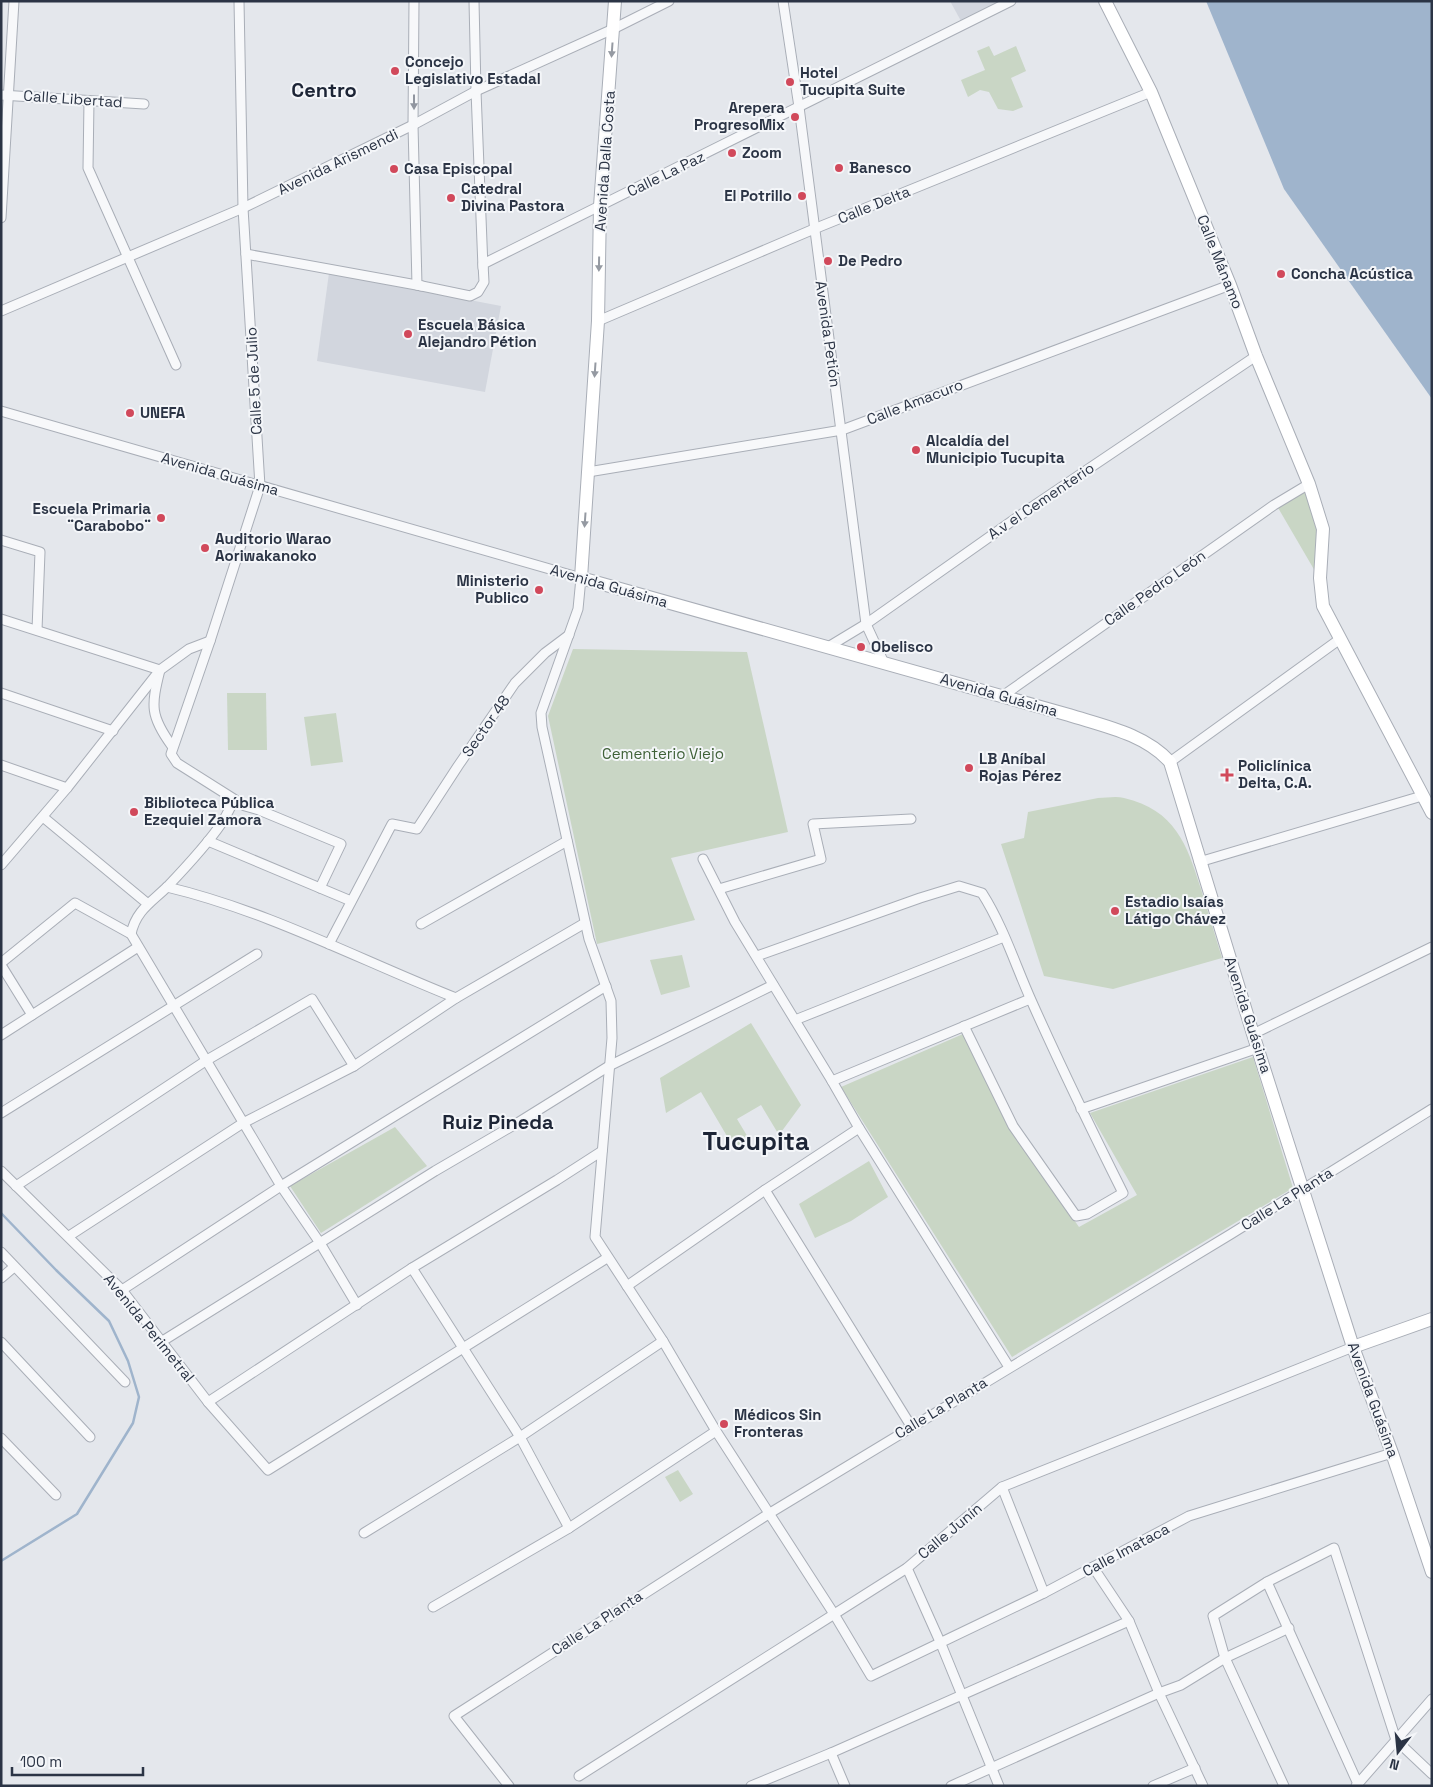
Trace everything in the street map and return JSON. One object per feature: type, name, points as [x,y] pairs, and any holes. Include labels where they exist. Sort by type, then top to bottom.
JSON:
[{"type":"main road","name":"Avenida Dalla Costa","points":[[581,578],[598,321],[600,206],[615,1]]},
{"type":"main road","name":"Calle Mánamo","points":[[1105,1],[1151,92],[1309,484],[1323,528],[1320,578],[1323,606],[1340,639]]},
{"type":"main road","name":"Avenida Guásima","points":[[581,578],[1004,695],[1126,733],[1150,746],[1170,762],[1199,862],[1353,1347],[1392,1453],[1432,1572]]},
{"type":"main road","points":[[1340,639],[1432,813]]},
{"type":"main road","points":[[1353,1347],[1432,1319]]},
{"type":"street","points":[[1,218],[5,95],[14,1]]},
{"type":"street","name":"Calle 5 de Julio","points":[[172,746],[210,641],[260,486],[243,208],[239,1]]},
{"type":"street","points":[[414,1],[413,125],[416,284]]},
{"type":"street","points":[[246,254],[416,284],[470,296],[478,292],[484,282],[474,1]]},
{"type":"street","name":"Avenida Arismendi","points":[[1,311],[243,208],[413,125],[476,91],[613,29],[669,1]]},
{"type":"street","name":"Avenida Petión","points":[[783,1],[799,107],[866,624],[884,663]]},
{"type":"street","name":"Calle La Paz","points":[[483,264],[706,155],[1011,1]]},
{"type":"street","name":"Calle Delta","points":[[598,321],[814,229],[1151,92]]},
{"type":"street","name":"Calle Libertad","points":[[5,95],[144,104]]},
{"type":"street","points":[[89,101],[88,168],[176,365]]},
{"type":"street","name":"Calle Amacuro","points":[[588,472],[842,430],[1230,285]]},
{"type":"street","name":"A.v el Cementerio","points":[[828,647],[866,624],[1022,514],[1256,356]]},
{"type":"street","name":"Avenida Guásima","points":[[1,411],[581,578]]},
{"type":"street","name":"Calle Pedro León","points":[[1004,695],[1274,505],[1309,484]]},
{"type":"street","points":[[1,540],[40,552],[37,630]]},
{"type":"street","points":[[581,578],[578,608],[541,712],[542,727],[566,841],[589,939],[611,1001],[612,1018],[609,1066],[594,1237],[663,1342],[716,1431],[834,1614]]},
{"type":"street","points":[[1,618],[160,670]]},
{"type":"street","name":"Sector 48","points":[[352,901],[392,824],[417,829],[515,683],[545,653],[569,635]]},
{"type":"street","points":[[1170,762],[1340,639]]},
{"type":"street","points":[[1,865],[67,788],[160,670],[188,649],[210,641]]},
{"type":"street","points":[[160,670],[154,710],[160,729],[172,746],[171,754],[177,763],[245,806],[341,844],[320,888]]},
{"type":"street","points":[[1,693],[113,731]]},
{"type":"street","points":[[1,766],[67,788]]},
{"type":"street","points":[[1199,862],[1422,796]]},
{"type":"street","points":[[131,934],[134,920],[167,887],[208,841],[222,824],[234,800]]},
{"type":"street","points":[[43,817],[148,904]]},
{"type":"street","points":[[719,889],[821,859],[813,824],[911,819]]},
{"type":"street","points":[[208,841],[352,901],[329,944]]},
{"type":"street","points":[[421,924],[566,841]]},
{"type":"street","points":[[703,859],[735,922],[859,1128],[1009,1367]]},
{"type":"street","points":[[757,956],[959,886],[982,893],[994,911],[1030,999],[1081,1109],[1123,1193],[1087,1214],[1076,1216],[1013,1126],[964,1026]]},
{"type":"street","points":[[167,887],[196,894],[273,920],[456,998]]},
{"type":"street","points":[[32,1015],[1,964],[75,903],[131,934],[281,1186],[320,1243],[357,1305]]},
{"type":"street","points":[[68,1236],[243,1123],[354,1066],[456,998],[585,922]]},
{"type":"street","points":[[795,1020],[1004,937]]},
{"type":"street","points":[[1,1035],[138,947]]},
{"type":"street","points":[[1253,1034],[1432,947]]},
{"type":"street","points":[[1,1113],[257,954]]},
{"type":"street","points":[[161,1342],[609,1066],[773,985]]},
{"type":"street","points":[[122,1290],[281,1186],[606,986]]},
{"type":"street","points":[[16,1186],[207,1060],[312,999],[354,1066]]},
{"type":"street","points":[[832,1081],[1030,999]]},
{"type":"street","points":[[1081,1109],[1258,1048]]},
{"type":"street","name":"Calle La Planta","points":[[509,1786],[454,1716],[770,1512],[1231,1234],[1432,1108]]},
{"type":"street","points":[[627,1286],[765,1190],[859,1128]]},
{"type":"street","points":[[208,1402],[412,1268],[602,1151]]},
{"type":"street","name":"Avenida Perimetral","points":[[1,1171],[122,1290],[208,1402],[268,1470],[462,1347]]},
{"type":"street","points":[[765,1190],[911,1426]]},
{"type":"street","points":[[1,1252],[125,1382]]},
{"type":"street","points":[[462,1347],[607,1258]]},
{"type":"street","points":[[1,1278],[14,1267]]},
{"type":"street","points":[[412,1268],[520,1437],[569,1528]]},
{"type":"street","points":[[1,1342],[90,1437]]},
{"type":"street","points":[[364,1533],[520,1437],[663,1342]]},
{"type":"street","name":"Calle Junín","points":[[579,1776],[906,1568],[1002,1487],[1353,1347]]},
{"type":"street","points":[[433,1607],[569,1528],[716,1431]]},
{"type":"street","points":[[1,1438],[56,1495]]},
{"type":"street","name":"Calle Imataca","points":[[834,1614],[871,1676],[1044,1593],[1189,1516],[1392,1453]]},
{"type":"street","points":[[1002,1487],[1044,1593]]},
{"type":"street","points":[[1284,1786],[1225,1658],[1213,1616],[1267,1582],[1334,1548],[1396,1740],[1432,1774]]},
{"type":"street","points":[[1093,1567],[1129,1620],[1159,1693],[1203,1786]]},
{"type":"street","points":[[906,1568],[941,1644],[999,1786]]},
{"type":"street","points":[[1267,1582],[1357,1785],[1432,1700]]},
{"type":"street","points":[[751,1786],[961,1696],[1129,1620]]},
{"type":"street","points":[[952,1786],[1159,1693],[1181,1685],[1225,1658],[1289,1628]]},
{"type":"street","points":[[831,1753],[846,1786]]},
{"type":"street","points":[[1153,1786],[1196,1768]]},
{"type":"shaded area","points":[[950,1],[999,1],[961,21]]},
{"type":"shaded area","name":"Escuela Básica Alejandro Pétion","points":[[329,273],[501,306],[485,392],[317,361]]},
{"type":"green space","points":[[989,46],[994,56],[1016,46],[1026,71],[1011,78],[1023,107],[1013,111],[998,109],[989,92],[980,90],[968,97],[961,80],[985,70],[977,51]]},
{"type":"green space","points":[[1309,484],[1323,529],[1319,578],[1277,506]]},
{"type":"green space","name":"Cementerio Viejo","points":[[573,649],[747,652],[788,832],[671,858],[695,920],[597,944],[548,716]]},
{"type":"green space","points":[[227,693],[266,693],[267,750],[228,750]]},
{"type":"green space","points":[[336,713],[343,762],[311,766],[304,717]]},
{"type":"green space","name":"Estadio Isaías Látigo Chávez","points":[[1121,797],[1141,804],[1156,811],[1176,831],[1184,844],[1196,873],[1222,958],[1113,989],[1044,976],[1001,844],[1024,838],[1028,812],[1098,798]]},
{"type":"green space","points":[[682,955],[690,987],[661,995],[650,960]]},
{"type":"green space","points":[[751,1023],[801,1105],[779,1135],[761,1105],[737,1119],[749,1139],[734,1148],[701,1092],[666,1113],[660,1078]]},
{"type":"green space","points":[[963,1034],[1009,1127],[1079,1227],[1137,1195],[1090,1113],[1253,1057],[1293,1188],[1012,1357],[841,1087]]},
{"type":"green space","points":[[395,1127],[427,1166],[321,1233],[290,1186]]},
{"type":"green space","points":[[869,1161],[888,1197],[851,1221],[815,1238],[799,1204]]},
{"type":"green space","points":[[678,1470],[693,1494],[680,1502],[665,1477]]},
{"type":"water","points":[[1206,1],[1432,1],[1432,399],[1284,189]]},
{"type":"waterway","points":[[1,1213],[109,1321],[128,1361],[139,1397],[133,1423],[77,1514],[1,1561]]},
{"type":"place","name":"Concejo Legislativo Estadal","points":[[395,71]]},
{"type":"place","name":"Hotel Tucupita Suite","points":[[790,82]]},
{"type":"place","name":"Arepera ProgresoMix","points":[[795,117]]},
{"type":"place","name":"Zoom","points":[[732,153]]},
{"type":"place","name":"Banesco","points":[[839,168]]},
{"type":"place","name":"Casa Episcopal","points":[[394,169]]},
{"type":"place","name":"El Potrillo","points":[[802,196]]},
{"type":"place","name":"Catedral Divina Pastora","points":[[451,198]]},
{"type":"place","name":"De Pedro","points":[[828,261]]},
{"type":"place","name":"Concha Acústica","points":[[1281,274]]},
{"type":"place","name":"Escuela Básica Alejandro Pétion","points":[[408,334]]},
{"type":"place","name":"UNEFA","points":[[130,413]]},
{"type":"place","name":"Alcaldía del Municipio Tucupita","points":[[916,450]]},
{"type":"place","name":"Escuela Primaria ¨Carabobo¨","points":[[161,518]]},
{"type":"place","name":"Auditorio Warao Aoriwakanoko","points":[[205,548]]},
{"type":"place","name":"Ministerio Publico","points":[[539,590]]},
{"type":"place","name":"Obelisco","points":[[861,647]]},
{"type":"place","name":"LB Aníbal Rojas Pérez","points":[[969,768]]},
{"type":"place","name":"Policlínica Delta, C.A.","points":[[1227,775]]},
{"type":"place","name":"Biblioteca Pública Ezequiel Zamora","points":[[134,812]]},
{"type":"place","name":"Estadio Isaías Látigo Chávez","points":[[1115,911]]},
{"type":"place","name":"Médicos Sin Fronteras","points":[[724,1424]]},
{"type":"district","name":"Centro","points":[[324,90]]},
{"type":"district","name":"Ruiz Pineda","points":[[498,1122]]},
{"type":"district","name":"Tucupita","points":[[756,1141]]}]
